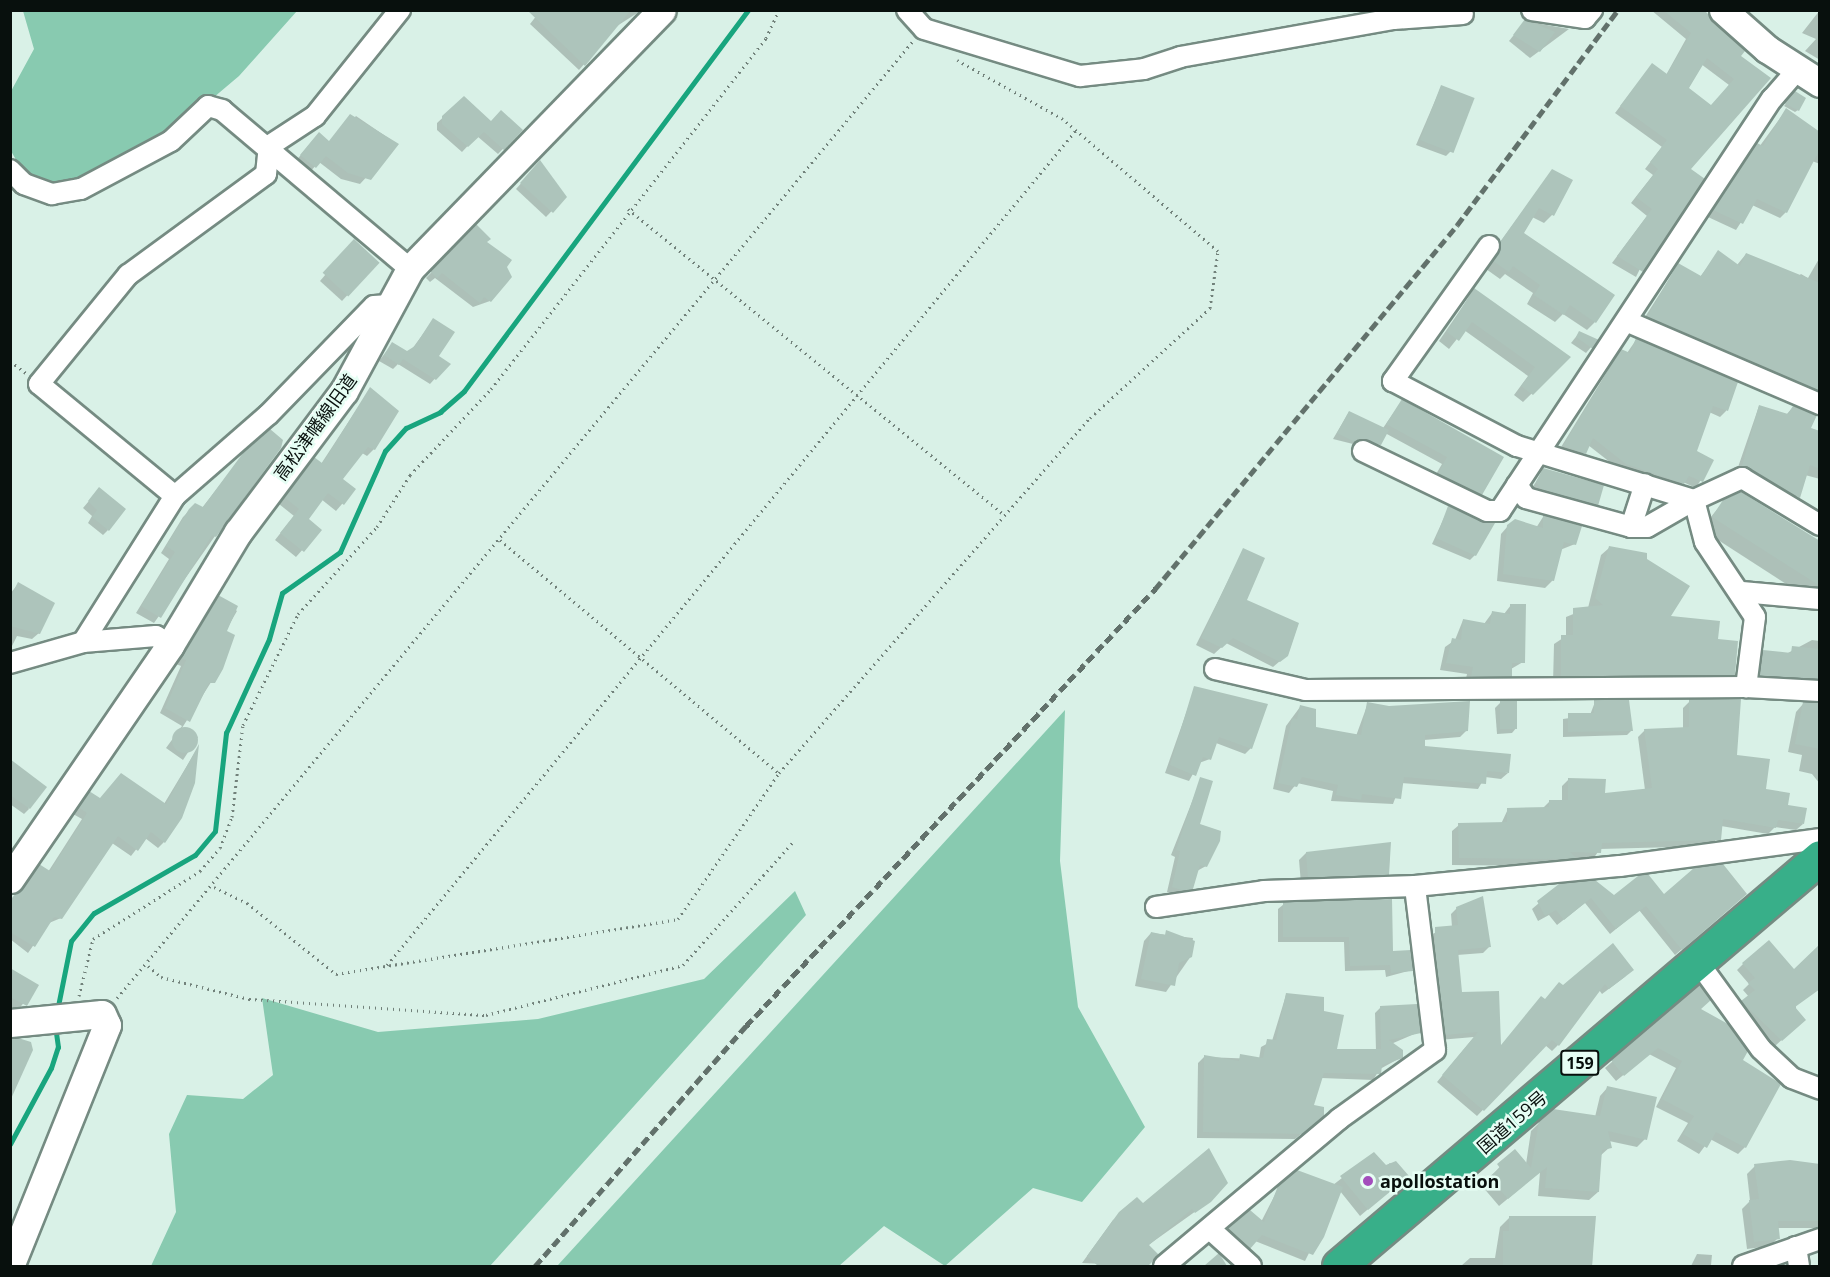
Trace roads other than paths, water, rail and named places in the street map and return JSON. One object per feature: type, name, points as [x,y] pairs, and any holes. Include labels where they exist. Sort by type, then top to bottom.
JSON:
[{"type":"highway","name":"国道159号","points":[[1339,1266],[1820,857]]},
{"type":"street","points":[[269,146],[315,116],[400,10]]},
{"type":"street","name":"高松津幡線旧道","points":[[10,879],[170,645],[238,532],[344,391],[410,268],[662,10]]},
{"type":"street","points":[[907,10],[924,28],[1080,76],[1144,69],[1180,57],[1394,20],[1463,14]]},
{"type":"street","points":[[1532,10],[1585,18],[1592,10]]},
{"type":"street","points":[[1363,451],[1486,511],[1500,511],[1772,99],[1809,76],[1723,10]]},
{"type":"street","points":[[10,170],[24,184],[52,194],[81,189],[171,141],[208,106],[222,110],[269,146],[410,268]]},
{"type":"street","points":[[175,496],[39,384],[128,275],[266,174],[269,146]]},
{"type":"street","points":[[1489,246],[1393,381],[1517,446],[1541,451],[1694,500]]},
{"type":"street","points":[[83,642],[175,496],[268,415],[374,306],[390,305]]},
{"type":"street","points":[[1626,321],[1820,404]]},
{"type":"street","points":[[1517,485],[1526,498],[1631,527],[1647,527],[1694,500],[1742,478],[1820,525]]},
{"type":"street","points":[[1631,527],[1646,484]]},
{"type":"street","points":[[1694,500],[1705,542],[1742,592],[1755,617],[1746,687]]},
{"type":"street","points":[[1742,592],[1820,599]]},
{"type":"street","points":[[10,663],[83,642],[156,636],[170,645]]},
{"type":"street","points":[[1215,669],[1305,690],[1746,687],[1820,691]]},
{"type":"street","points":[[1156,907],[1264,891],[1415,886],[1820,839]]},
{"type":"street","points":[[1164,1266],[1339,1119],[1435,1050],[1415,886]]},
{"type":"street","points":[[1698,962],[1761,1049],[1792,1078],[1820,1089]]},
{"type":"street","points":[[10,1023],[61,1012],[102,1014],[107,1025],[10,1266]]},
{"type":"street","points":[[1210,1229],[1251,1266]]},
{"type":"street","points":[[1743,1266],[1820,1239]]},
{"type":"street","points":[[1796,1247],[1799,1266]]},
{"type":"waterway","points":[[57,1011],[71,941],[94,913],[195,855],[215,831],[226,733],[269,639],[282,593],[340,552],[385,451],[406,428],[440,412],[464,391],[748,10]]},
{"type":"waterway","points":[[10,1144],[51,1068],[58,1047],[55,1026]]},
{"type":"railway","points":[[535,1266],[746,1026],[1155,589],[1457,225],[1618,10]]},
{"type":"place","name":"apollostation","points":[[1368,1181]]}]
